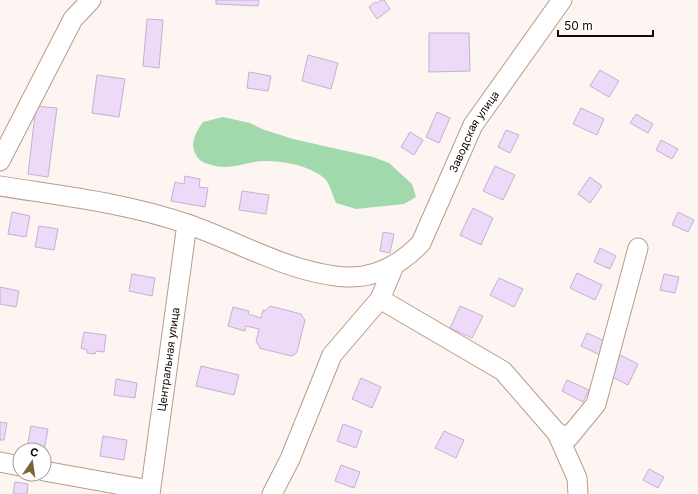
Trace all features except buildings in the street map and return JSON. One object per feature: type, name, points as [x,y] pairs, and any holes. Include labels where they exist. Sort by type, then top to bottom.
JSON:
[{"type":"street","points":[[0,161],[73,19],[91,0]]},
{"type":"street","name":"Заводская улица","points":[[394,266],[408,256],[421,243],[473,125],[562,0]]},
{"type":"street","points":[[0,186],[136,209],[187,224],[299,268],[322,274],[346,277],[370,275],[394,266]]},
{"type":"street","name":"Центральная улица","points":[[150,492],[187,224]]},
{"type":"street","points":[[557,434],[569,437],[596,404],[638,248]]},
{"type":"street","points":[[272,494],[290,459],[332,355],[380,299],[394,266]]},
{"type":"street","points":[[380,299],[503,371],[557,434],[577,478],[578,494]]},
{"type":"street","points":[[0,462],[12,464]]},
{"type":"street","points":[[52,472],[150,492]]},
{"type":"green space","points":[[223,117],[250,123],[262,129],[293,139],[373,157],[389,163],[412,184],[416,197],[404,204],[356,209],[336,203],[326,180],[312,170],[304,167],[273,161],[259,161],[226,167],[219,167],[204,162],[198,158],[195,153],[193,141],[196,133],[203,122]]}]
